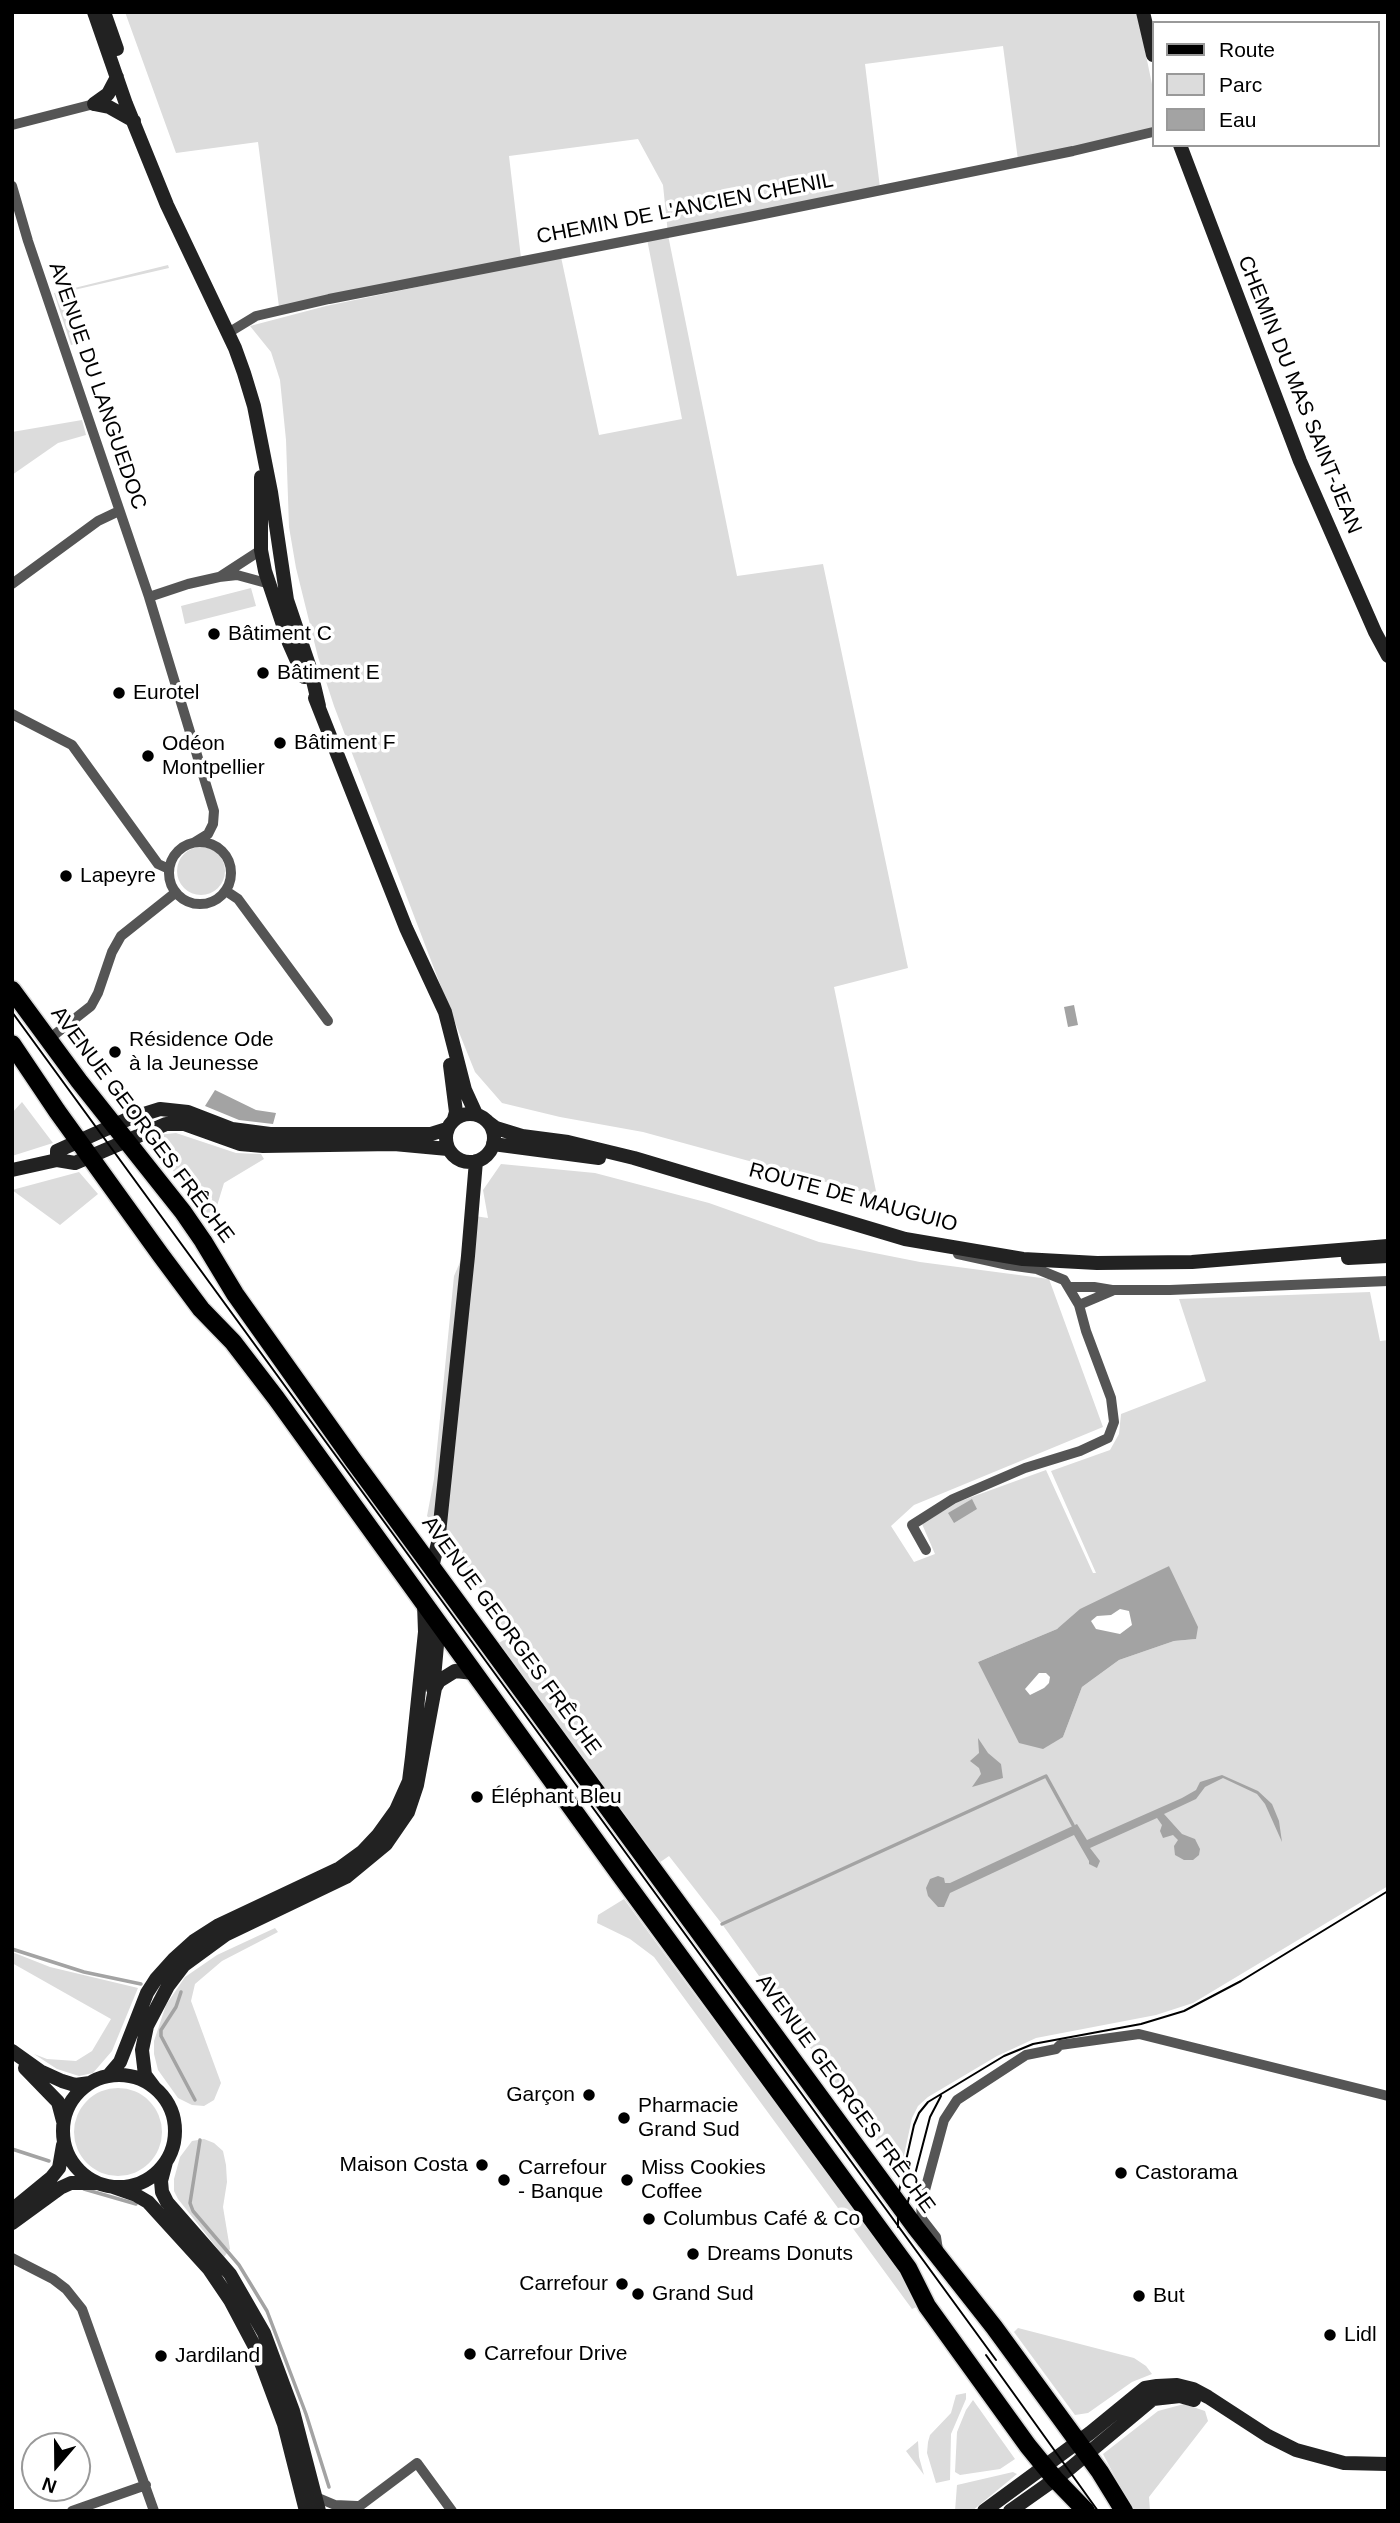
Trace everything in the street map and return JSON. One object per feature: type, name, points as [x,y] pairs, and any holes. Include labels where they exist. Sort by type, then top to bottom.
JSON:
[{"type":"main road","name":"AVENUE GEORGES FRÊCHE","points":[[12,990],[79,1082],[204,1241],[234,1294],[916,2228],[995,2327],[1124,2511]]},
{"type":"main road","points":[[12,1044],[201,1309],[233,1342],[276,1398],[908,2268],[927,2306],[1027,2446],[1086,2511]]},
{"type":"main road","points":[[424,1604],[446,1585]]},
{"type":"main road","points":[[439,1623],[461,1606]]},
{"type":"street","points":[[94,12],[167,205],[228,333],[244,373],[254,406],[271,492],[284,587],[319,706]]},
{"type":"street","points":[[104,12],[136,103],[130,112]]},
{"type":"street","points":[[1143,12],[1152,51]]},
{"type":"street","points":[[98,102],[117,77]]},
{"type":"street","points":[[12,125],[98,102],[130,112]]},
{"type":"street","name":"CHEMIN DE L'ANCIEN CHENIL","points":[[228,333],[256,316],[329,299],[1073,151],[1152,132]]},
{"type":"street","name":"CHEMIN DU MAS SAINT-JEAN","points":[[1181,147],[1295,449],[1388,656]]},
{"type":"street","name":"AVENUE DU LANGUEDOC","points":[[12,186],[24,230],[149,597],[214,811],[213,824],[208,834],[195,842]]},
{"type":"street","points":[[12,1170],[57,1160],[75,1163],[166,1124],[184,1124],[240,1144],[394,1144],[448,1149],[460,1160],[476,1161],[487,1155],[493,1144],[492,1129],[465,1090],[444,1012],[429,982],[319,706],[289,643],[261,550],[262,455]]},
{"type":"street","points":[[12,584],[98,521],[119,511]]},
{"type":"street","points":[[270,584],[271,568],[278,547]]},
{"type":"street","points":[[261,550],[278,580],[288,619],[298,634]]},
{"type":"street","points":[[219,577],[261,550]]},
{"type":"street","points":[[149,597],[188,584],[237,575],[270,584]]},
{"type":"street","points":[[12,714],[72,745],[158,864],[169,869]]},
{"type":"street","points":[[195,842],[215,845],[228,857],[232,875],[226,891],[213,902],[204,904],[189,902],[175,893],[169,878],[169,869],[177,851],[195,842]]},
{"type":"street","points":[[226,891],[238,899],[328,1021]]},
{"type":"street","points":[[49,1039],[91,1006],[102,982],[111,951],[124,932],[175,893]]},
{"type":"street","points":[[429,982],[448,1056],[456,1112],[450,1124],[448,1149]]},
{"type":"street","points":[[57,1160],[57,1151],[79,1141],[148,1112],[172,1108],[232,1129],[283,1134],[430,1134],[461,1115],[482,1118]]},
{"type":"street","name":"ROUTE DE MAUGUIO","points":[[482,1118],[496,1128],[522,1136],[568,1142],[905,1239],[955,1249],[1045,1260],[1145,1263],[1231,1260],[1262,1255],[1388,1246]]},
{"type":"street","name":"ROUTE DE MAUGUIO","points":[[493,1144],[676,1171]]},
{"type":"street","points":[[432,1566],[438,1543],[476,1161]]},
{"type":"street","points":[[905,1239],[971,1258],[1037,1269],[1054,1274],[1070,1287],[1079,1305],[1111,1398],[1114,1422],[1108,1438],[1080,1451],[1025,1468],[944,1505],[912,1525],[926,1550]]},
{"type":"street","name":"ROUTE DE MAUGUIO","points":[[1231,1260],[1252,1262],[1388,1256]]},
{"type":"street","points":[[1070,1287],[1112,1290],[1388,1281]]},
{"type":"street","points":[[1079,1305],[1112,1290]]},
{"type":"street","points":[[108,2076],[120,2063],[147,1993],[174,1959],[194,1941],[219,1925],[340,1868],[362,1852],[396,1810],[403,1796],[410,1769],[423,1665],[424,1604]]},
{"type":"street","points":[[439,1623],[432,1698],[417,1786],[399,1829],[369,1861],[346,1878],[225,1935],[184,1965],[154,2008],[144,2038],[142,2061],[145,2075],[163,2097],[174,2120],[174,2142],[161,2181],[162,2193],[230,2274],[264,2333],[293,2411],[318,2504],[355,2508],[417,2463],[452,2511]]},
{"type":"street","points":[[432,1698],[435,1688],[455,1671],[474,1673]]},
{"type":"street","points":[[939,2256],[936,2237],[922,2219],[921,2205],[944,2120],[957,2100],[1026,2055],[1056,2049],[1060,2045],[1139,2034],[1388,2096]]},
{"type":"street","points":[[12,2052],[40,2071],[75,2085],[108,2076],[132,2077],[154,2087]]},
{"type":"street","points":[[12,2052],[58,2102],[63,2123],[63,2155],[59,2168],[51,2178],[12,2210]]},
{"type":"street","points":[[63,2123],[72,2099],[91,2082]]},
{"type":"street","points":[[63,2140],[69,2158],[81,2173],[97,2183]]},
{"type":"street","points":[[113,2187],[143,2182],[166,2162]]},
{"type":"street","points":[[12,2223],[60,2188],[83,2182],[113,2187],[148,2202],[209,2269],[230,2300],[256,2349],[284,2424],[306,2511]]},
{"type":"street","points":[[14,2258],[53,2279],[66,2289],[82,2309],[155,2511]]},
{"type":"street","points":[[1082,2448],[1145,2388],[1177,2385],[1208,2397],[1256,2429],[1296,2450],[1344,2463],[1388,2464]]},
{"type":"street","points":[[984,2511],[1049,2472],[1144,2405],[1164,2396],[1180,2396],[1203,2404],[1257,2440],[1293,2458],[1342,2471],[1388,2473]]},
{"type":"street","points":[[1010,2511],[1049,2472]]},
{"type":"street","points":[[72,2511],[146,2485]]},
{"type":"green space","points":[[125,12],[1137,12],[1152,84],[1152,133],[1018,160],[1003,46],[865,64],[880,188],[668,235],[737,576],[823,564],[908,968],[834,987],[877,1196],[643,1132],[502,1103],[475,1072],[448,1005],[334,706],[318,657],[296,568],[289,527],[286,440],[280,380],[271,352],[250,326],[326,306],[561,257],[599,435],[682,419],[647,239],[668,234],[663,185],[638,139],[509,156],[521,258],[279,307],[258,142],[176,153]]},
{"type":"green space","points":[[168,265],[169,268],[61,293],[74,344],[71,345],[54,293]]},
{"type":"green space","points":[[82,420],[86,435],[58,443],[12,475],[12,432]]},
{"type":"green space","points":[[251,588],[256,606],[185,624],[181,606]]},
{"type":"green space","points":[[201,847],[218,854],[225,871],[218,888],[201,895],[184,888],[177,871],[184,854]]},
{"type":"green space","points":[[22,1102],[53,1143],[12,1156],[12,1113]]},
{"type":"green space","points":[[176,1133],[236,1153],[261,1154],[264,1159],[224,1183],[212,1222],[153,1144],[158,1135]]},
{"type":"green space","points":[[501,1164],[595,1173],[709,1203],[819,1242],[920,1262],[1049,1279],[1103,1427],[914,1505],[891,1526],[914,1562],[935,1554],[922,1524],[958,1502],[1046,1470],[1093,1573],[1096,1573],[1051,1471],[1110,1450],[1119,1434],[1121,1414],[1206,1381],[1179,1299],[1370,1292],[1380,1341],[1388,1340],[1388,1886],[1193,2003],[1156,2015],[1036,2038],[997,2056],[928,2097],[918,2106],[912,2118],[900,2174],[722,1924],[669,1856],[656,1865],[497,1644],[509,1637],[451,1541],[427,1516],[434,1479],[454,1276],[463,1255],[468,1215],[488,1218],[483,1190]],"holes":[[[1169,1566],[1196,1639],[1174,1641],[1119,1660],[1082,1687],[1063,1737],[978,1662],[1057,1629]]]},
{"type":"green space","points":[[79,1172],[98,1194],[60,1225],[12,1190]]},
{"type":"green space","points":[[624,1899],[905,2280],[919,2306],[912,2309],[654,1957],[630,1939],[597,1923],[598,1915]]},
{"type":"green space","points":[[275,1928],[278,1932],[222,1961],[195,1984],[191,2001],[221,2083],[214,2100],[204,2106],[192,2105],[178,2098],[158,2070],[154,2054],[154,2041],[166,2005],[185,1977],[217,1955]]},
{"type":"green space","points":[[12,1952],[50,1967],[138,1988],[112,2051],[93,2073],[79,2076],[57,2069],[34,2054],[47,2059],[76,2061],[92,2051],[111,2019],[12,1963]]},
{"type":"green space","points":[[118,2088],[143,2095],[155,2107],[162,2132],[155,2157],[143,2169],[118,2176],[93,2169],[81,2157],[74,2132],[81,2107],[93,2095]]},
{"type":"green space","points":[[204,2139],[223,2151],[226,2165],[227,2182],[223,2207],[230,2249],[224,2257],[174,2191],[180,2157],[192,2141]]},
{"type":"green space","points":[[1018,2328],[1134,2358],[1152,2374],[1132,2382],[1088,2413],[1075,2415],[1014,2332]]},
{"type":"green space","points":[[966,2393],[951,2434],[950,2480],[936,2483],[927,2453],[930,2435],[951,2413],[956,2395]]},
{"type":"green space","points":[[973,2400],[1015,2459],[1000,2469],[960,2475],[955,2472],[957,2432]]},
{"type":"green space","points":[[1184,2404],[1205,2411],[1208,2421],[1149,2497],[1150,2511],[1133,2511],[1103,2454],[1158,2411]]},
{"type":"green space","points":[[918,2441],[919,2457],[924,2475],[906,2451]]},
{"type":"green space","points":[[1013,2472],[1017,2474],[972,2511],[955,2511],[957,2485]]},
{"type":"water","points":[[1074,1005],[1078,1025],[1068,1027],[1064,1007]]},
{"type":"water","points":[[215,1090],[256,1110],[276,1113],[273,1124],[239,1120],[205,1106]]},
{"type":"water","points":[[972,1499],[977,1509],[954,1523],[948,1513]]},
{"type":"water","points":[[1169,1566],[1198,1627],[1196,1639],[1174,1641],[1119,1660],[1082,1687],[1063,1737],[1043,1749],[1019,1743],[978,1662],[1057,1629],[1080,1609]],"holes":[[[1120,1609],[1129,1611],[1132,1625],[1120,1634],[1096,1629],[1091,1621],[1097,1616],[1111,1615]],[[1039,1673],[1046,1673],[1050,1677],[1049,1683],[1030,1695],[1025,1689]]]},
{"type":"water","points":[[978,1738],[988,1753],[1001,1764],[1003,1778],[972,1787],[981,1774],[979,1768],[970,1761],[979,1753]]},
{"type":"water","points":[[1222,1775],[1258,1791],[1272,1804],[1279,1821],[1282,1842],[1265,1804],[1257,1794],[1223,1778],[1205,1787],[1196,1799],[1164,1814],[1182,1834],[1195,1839],[1200,1849],[1199,1855],[1193,1860],[1184,1860],[1175,1855],[1174,1846],[1178,1840],[1173,1835],[1163,1838],[1160,1831],[1162,1825],[1157,1818],[1090,1848],[1100,1861],[1097,1868],[1089,1864],[1074,1835],[950,1893],[944,1907],[938,1907],[928,1896],[926,1888],[930,1879],[938,1876],[944,1878],[945,1883],[950,1883],[1077,1824],[1087,1840],[1182,1798],[1196,1790],[1200,1782]]},
{"type":"waterway","points":[[722,1924],[1046,1776],[1073,1825]]},
{"type":"waterway","points":[[12,1949],[84,1972],[141,1984]]},
{"type":"waterway","points":[[181,1992],[176,2007],[161,2030],[161,2036],[195,2100]]},
{"type":"waterway","points":[[200,2140],[190,2203],[193,2211],[239,2265],[267,2311],[306,2414],[329,2487]]},
{"type":"waterway","points":[[12,2149],[49,2161]]},
{"type":"waterway","points":[[84,2189],[136,2204]]},
{"type":"tram line","points":[[12,1012],[996,2360]]},
{"type":"tram line","points":[[898,2227],[898,2196],[914,2125],[928,2102],[1004,2056],[1033,2044],[1141,2024],[1184,2011],[1241,1981],[1388,1891]]},
{"type":"tram line","points":[[906,2209],[930,2117],[941,2096]]},
{"type":"tram line","points":[[986,2355],[1098,2511]]},
{"type":"place","name":"Bâtiment C","points":[[214,634]]},
{"type":"place","name":"Bâtiment E","points":[[263,673]]},
{"type":"place","name":"Eurotel","points":[[119,693]]},
{"type":"place","name":"Bâtiment F","points":[[280,743]]},
{"type":"place","name":"Odéon Montpellier","points":[[148,756]]},
{"type":"place","name":"Lapeyre","points":[[66,876]]},
{"type":"place","name":"Résidence Ode à la Jeunesse","points":[[115,1052]]},
{"type":"place","name":"Éléphant Bleu","points":[[477,1797]]},
{"type":"place","name":"Garçon","points":[[589,2095]]},
{"type":"place","name":"Pharmacie Grand Sud","points":[[624,2118]]},
{"type":"place","name":"Maison Costa","points":[[482,2165]]},
{"type":"place","name":"Castorama","points":[[1121,2173]]},
{"type":"place","name":"Carrefour - Banque","points":[[504,2180]]},
{"type":"place","name":"Miss Cookies Coffee","points":[[627,2180]]},
{"type":"place","name":"Columbus Café & Co","points":[[649,2219]]},
{"type":"place","name":"Dreams Donuts","points":[[693,2254]]},
{"type":"place","name":"Carrefour","points":[[622,2284]]},
{"type":"place","name":"Grand Sud","points":[[638,2294]]},
{"type":"place","name":"But","points":[[1139,2296]]},
{"type":"place","name":"Lidl","points":[[1330,2335]]},
{"type":"place","name":"Carrefour Drive","points":[[470,2354]]},
{"type":"place","name":"Jardiland","points":[[161,2356]]}]
